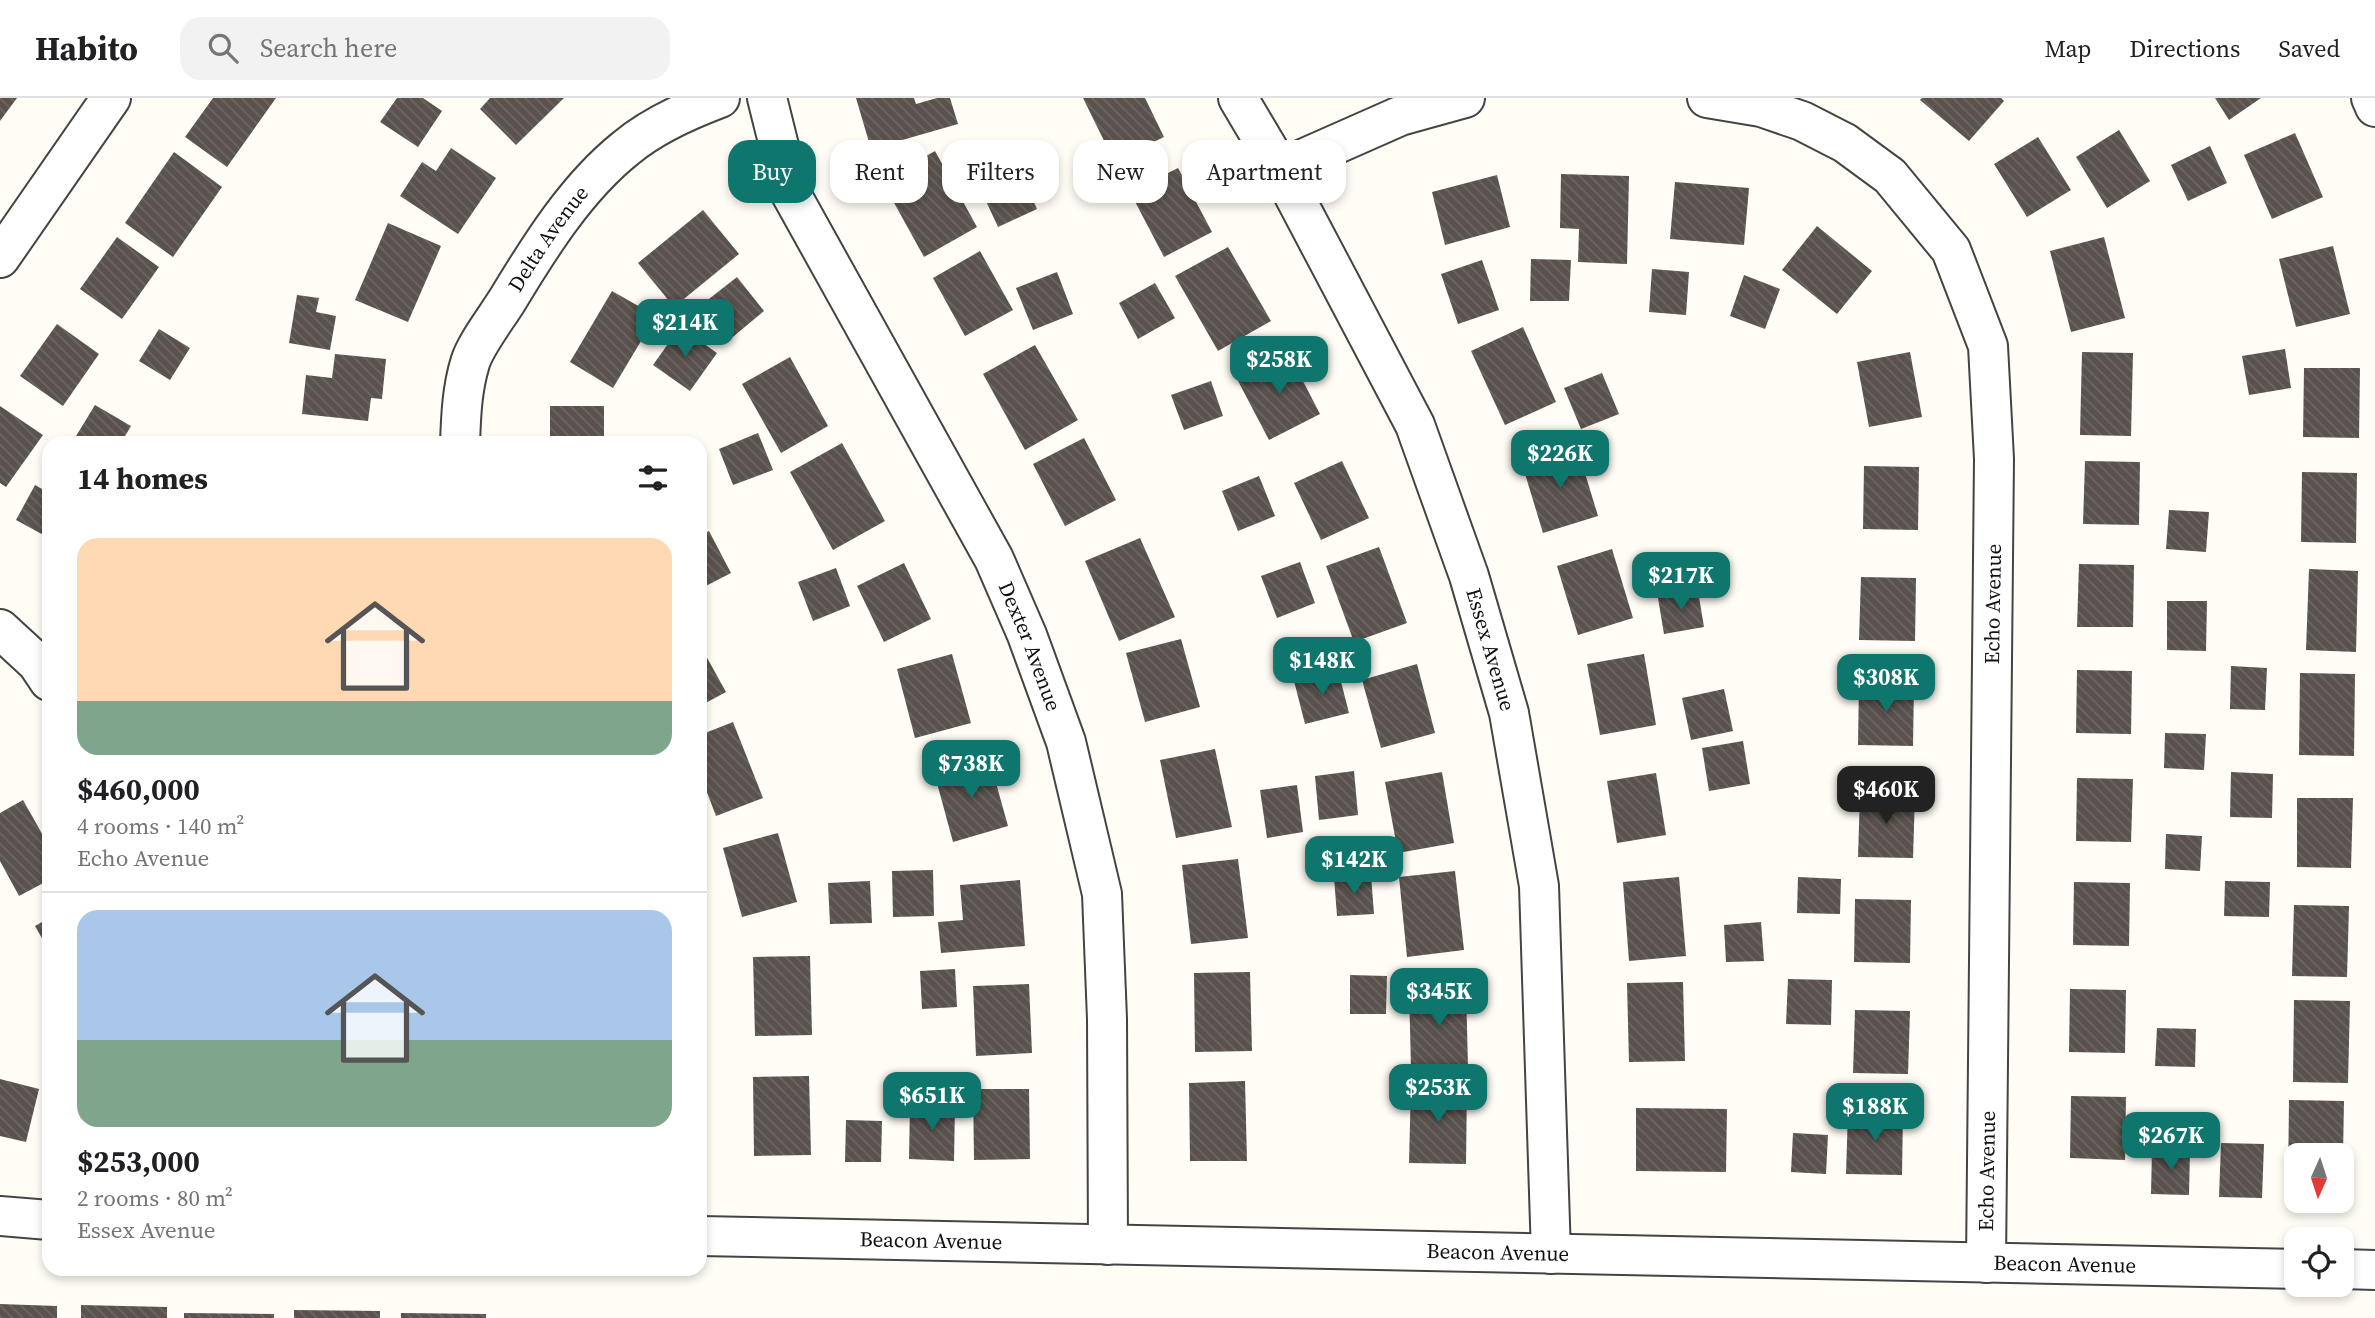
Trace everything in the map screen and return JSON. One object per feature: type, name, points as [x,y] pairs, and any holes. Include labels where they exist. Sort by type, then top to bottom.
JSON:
[{"type":"street","points":[[0,258],[111,98]]},
{"type":"street","name":"Delta Avenue","points":[[460,436],[461,408],[470,361],[522,276],[561,220],[598,173],[627,146],[664,123],[720,98]]},
{"type":"street","name":"Dexter Avenue","points":[[767,98],[791,194],[994,558],[1027,635],[1066,742],[1102,894],[1107,1019],[1108,1245]]},
{"type":"street","name":"Essex Avenue","points":[[1238,98],[1263,140]]},
{"type":"street","points":[[1346,140],[1400,116],[1465,98]]},
{"type":"street","name":"Echo Avenue","points":[[1707,98],[1762,107],[1802,121],[1845,143],[1890,176],[1951,250],[1989,346],[1994,459],[1986,1263]]},
{"type":"street","points":[[2371,98],[2375,107]]},
{"type":"street","name":"Essex Avenue","points":[[1298,203],[1415,425],[1469,576],[1509,713],[1539,886],[1551,1254]]},
{"type":"street","points":[[0,629],[42,670]]},
{"type":"street","points":[[0,1216],[42,1219]]},
{"type":"street","name":"Beacon Avenue","points":[[707,1236],[2284,1269]]},
{"type":"street","points":[[2354,1269],[2375,1270]]},
{"type":"building","points":[[0,98],[17,98],[0,121]]},
{"type":"building","points":[[213,98],[276,98],[227,167],[185,137]]},
{"type":"building","points":[[397,98],[423,98],[442,111],[418,147],[380,122]]},
{"type":"building","points":[[490,98],[564,98],[516,145],[480,109]]},
{"type":"building","points":[[856,98],[914,98],[916,104],[937,98],[950,98],[958,124],[902,140],[868,140]]},
{"type":"building","points":[[1083,98],[1145,98],[1164,137],[1158,140],[1104,140]]},
{"type":"building","points":[[2001,98],[2004,101],[1969,141],[1920,100]]},
{"type":"building","points":[[2215,98],[2261,98],[2229,120]]},
{"type":"building","points":[[2119,130],[2150,181],[2107,208],[2076,157]]},
{"type":"building","points":[[2295,133],[2323,197],[2272,219],[2244,155]]},
{"type":"building","points":[[2038,137],[2071,190],[2027,217],[1994,164]]},
{"type":"building","points":[[2210,146],[2227,183],[2188,201],[2171,165]]},
{"type":"building","points":[[451,148],[496,178],[458,234],[400,196],[422,162],[436,171]]},
{"type":"building","points":[[935,151],[942,164],[942,203],[964,203],[977,227],[924,257],[894,203],[928,203],[928,155]]},
{"type":"building","points":[[174,152],[222,187],[173,257],[125,223]]},
{"type":"building","points":[[1178,168],[1182,176],[1182,203],[1197,203],[1212,232],[1164,257],[1136,203],[1168,203],[1168,173]]},
{"type":"building","points":[[1561,174],[1629,176],[1627,264],[1578,262],[1579,229],[1560,228]]},
{"type":"building","points":[[1497,175],[1510,227],[1445,245],[1432,192]]},
{"type":"building","points":[[1675,182],[1749,188],[1744,245],[1670,239]]},
{"type":"building","points":[[987,203],[1034,203],[1037,209],[998,227]]},
{"type":"building","points":[[703,210],[739,254],[674,307],[638,263]]},
{"type":"building","points":[[388,223],[441,246],[408,322],[355,300]]},
{"type":"building","points":[[1817,226],[1872,271],[1837,314],[1782,270]]},
{"type":"building","points":[[117,237],[159,267],[122,319],[80,289]]},
{"type":"building","points":[[2104,237],[2125,318],[2071,332],[2050,251]]},
{"type":"building","points":[[2333,246],[2350,314],[2296,327],[2279,259]]},
{"type":"building","points":[[1228,247],[1271,321],[1218,351],[1175,276]]},
{"type":"building","points":[[980,251],[1013,310],[965,336],[933,278]]},
{"type":"building","points":[[1531,259],[1571,260],[1569,301],[1530,301]]},
{"type":"building","points":[[1482,260],[1499,310],[1458,324],[1441,274]]},
{"type":"building","points":[[1652,269],[1689,272],[1686,315],[1649,312]]},
{"type":"building","points":[[1057,272],[1073,314],[1033,330],[1016,288]]},
{"type":"building","points":[[1744,275],[1780,289],[1765,329],[1730,316]]},
{"type":"building","points":[[737,277],[764,311],[728,341],[700,306]]},
{"type":"building","points":[[1155,283],[1175,318],[1138,339],[1119,303]]},
{"type":"building","points":[[612,291],[656,316],[613,388],[570,362]]},
{"type":"building","points":[[297,295],[319,298],[316,312],[336,316],[330,350],[289,343]]},
{"type":"building","points":[[57,324],[99,354],[63,406],[20,376]]},
{"type":"building","points":[[680,327],[717,353],[690,391],[653,365]]},
{"type":"building","points":[[1523,327],[1556,402],[1505,425],[1471,351]]},
{"type":"building","points":[[159,329],[190,348],[170,380],[139,361]]},
{"type":"building","points":[[1035,345],[1078,420],[1025,450],[983,374]]},
{"type":"building","points":[[2285,349],[2291,388],[2249,395],[2242,356]]},
{"type":"building","points":[[1288,352],[1320,414],[1269,440],[1237,379]]},
{"type":"building","points":[[1910,352],[1922,417],[1869,427],[1857,362]]},
{"type":"building","points":[[2082,352],[2133,353],[2131,436],[2080,435]]},
{"type":"building","points":[[335,354],[386,359],[382,399],[371,398],[368,421],[302,414],[306,375],[332,378]]},
{"type":"building","points":[[790,357],[828,426],[781,453],[742,384]]},
{"type":"building","points":[[2304,368],[2360,368],[2359,438],[2303,437]]},
{"type":"building","points":[[1602,373],[1619,414],[1581,429],[1564,388]]},
{"type":"building","points":[[1211,381],[1223,416],[1184,430],[1171,395]]},
{"type":"building","points":[[95,405],[131,426],[125,436],[76,436]]},
{"type":"building","points":[[0,406],[43,435],[6,487],[0,483]]},
{"type":"building","points":[[550,406],[604,406],[604,436],[550,436]]},
{"type":"building","points":[[758,433],[773,470],[733,485],[719,449]]},
{"type":"building","points":[[1084,438],[1116,500],[1065,526],[1033,464]]},
{"type":"building","points":[[842,443],[885,521],[833,550],[790,472]]},
{"type":"building","points":[[1577,447],[1598,516],[1543,533],[1522,464]]},
{"type":"building","points":[[1342,461],[1369,518],[1321,540],[1294,483]]},
{"type":"building","points":[[2085,461],[2140,462],[2139,525],[2083,524]]},
{"type":"building","points":[[1864,466],[1919,467],[1918,530],[1863,529]]},
{"type":"building","points":[[2302,472],[2357,473],[2356,543],[2301,542]]},
{"type":"building","points":[[1259,476],[1275,516],[1238,531],[1222,491]]},
{"type":"building","points":[[35,485],[42,489],[42,534],[16,520]]},
{"type":"building","points":[[2169,510],[2209,512],[2206,552],[2166,549]]},
{"type":"building","points":[[709,531],[731,573],[707,585]]},
{"type":"building","points":[[1140,538],[1175,617],[1119,641],[1085,561]]},
{"type":"building","points":[[1379,547],[1407,623],[1354,642],[1326,566]]},
{"type":"building","points":[[1612,549],[1633,618],[1578,635],[1557,566]]},
{"type":"building","points":[[1300,562],[1315,603],[1277,618],[1261,576]]},
{"type":"building","points":[[904,563],[931,619],[884,642],[857,586]]},
{"type":"building","points":[[2079,564],[2134,565],[2133,627],[2077,627]]},
{"type":"building","points":[[836,568],[850,606],[813,621],[798,582]]},
{"type":"building","points":[[2309,569],[2358,571],[2356,652],[2306,650]]},
{"type":"building","points":[[1861,577],[1916,578],[1915,641],[1859,640]]},
{"type":"building","points":[[1698,591],[1704,627],[1664,634],[1658,598]]},
{"type":"building","points":[[2167,601],[2207,601],[2206,651],[2167,650]]},
{"type":"building","points":[[1181,639],[1200,707],[1145,722],[1126,653]]},
{"type":"building","points":[[952,654],[971,723],[915,738],[897,669]]},
{"type":"building","points":[[1644,654],[1656,725],[1600,735],[1587,664]]},
{"type":"building","points":[[707,658],[726,692],[707,702]]},
{"type":"building","points":[[1417,664],[1435,733],[1381,748],[1362,680]]},
{"type":"building","points":[[2231,666],[2267,668],[2265,710],[2230,709]]},
{"type":"building","points":[[1338,670],[1349,713],[1305,724],[1294,681]]},
{"type":"building","points":[[2077,670],[2132,671],[2131,734],[2076,733]]},
{"type":"building","points":[[2300,673],[2355,674],[2354,756],[2299,755]]},
{"type":"building","points":[[1859,682],[1914,683],[1913,746],[1858,745]]},
{"type":"building","points":[[1724,689],[1733,731],[1691,740],[1682,698]]},
{"type":"building","points":[[733,722],[763,798],[716,816],[707,792],[707,732]]},
{"type":"building","points":[[2165,733],[2206,734],[2204,770],[2164,768]]},
{"type":"building","points":[[1743,741],[1750,784],[1709,791],[1702,748]]},
{"type":"building","points":[[1215,749],[1232,827],[1176,838],[1160,760]]},
{"type":"building","points":[[989,758],[1008,826],[953,842],[934,772]]},
{"type":"building","points":[[1354,771],[1358,815],[1319,820],[1315,776]]},
{"type":"building","points":[[1442,772],[1454,843],[1398,853],[1385,782]]},
{"type":"building","points":[[2231,772],[2273,774],[2272,818],[2230,817]]},
{"type":"building","points":[[1656,773],[1666,835],[1617,843],[1607,781]]},
{"type":"building","points":[[2077,778],[2133,779],[2131,842],[2076,841]]},
{"type":"building","points":[[1297,785],[1303,832],[1267,838],[1260,790]]},
{"type":"building","points":[[1860,794],[1915,795],[1913,858],[1858,857]]},
{"type":"building","points":[[2297,798],[2353,798],[2351,868],[2297,867]]},
{"type":"building","points":[[23,800],[42,834],[42,884],[19,896],[0,861],[0,813]]},
{"type":"building","points":[[778,833],[797,902],[742,917],[723,848]]},
{"type":"building","points":[[2166,834],[2202,836],[2200,871],[2165,869]]},
{"type":"building","points":[[1238,859],[1248,938],[1191,944],[1182,865]]},
{"type":"building","points":[[933,870],[934,916],[893,917],[892,871]]},
{"type":"building","points":[[1455,871],[1464,950],[1407,957],[1399,877]]},
{"type":"building","points":[[1371,875],[1374,914],[1337,916],[1334,877]]},
{"type":"building","points":[[1679,877],[1686,956],[1629,961],[1623,882]]},
{"type":"building","points":[[1798,877],[1841,879],[1840,914],[1797,913]]},
{"type":"building","points":[[1020,880],[1025,946],[941,953],[938,922],[963,920],[960,885]]},
{"type":"building","points":[[870,881],[872,923],[830,924],[828,883]]},
{"type":"building","points":[[2225,881],[2270,882],[2269,917],[2224,916]]},
{"type":"building","points":[[2074,882],[2130,883],[2129,946],[2073,945]]},
{"type":"building","points":[[1855,899],[1911,900],[1910,963],[1854,962]]},
{"type":"building","points":[[2294,905],[2349,906],[2347,977],[2292,976]]},
{"type":"building","points":[[42,922],[42,938],[35,926]]},
{"type":"building","points":[[1761,922],[1764,961],[1726,962],[1724,925]]},
{"type":"building","points":[[810,956],[812,1035],[755,1036],[753,957]]},
{"type":"building","points":[[955,969],[957,1007],[922,1009],[920,971]]},
{"type":"building","points":[[1250,972],[1252,1051],[1195,1052],[1194,973]]},
{"type":"building","points":[[1350,975],[1387,976],[1386,1014],[1350,1014]]},
{"type":"building","points":[[1788,979],[1832,980],[1831,1025],[1786,1024]]},
{"type":"building","points":[[1683,982],[1685,1061],[1629,1062],[1627,983]]},
{"type":"building","points":[[1029,984],[1032,1053],[976,1056],[973,986]]},
{"type":"building","points":[[1466,987],[1468,1067],[1411,1068],[1409,989]]},
{"type":"building","points":[[2070,989],[2126,990],[2125,1053],[2069,1052]]},
{"type":"building","points":[[2294,1000],[2350,1001],[2348,1083],[2293,1082]]},
{"type":"building","points":[[1855,1010],[1910,1011],[1908,1074],[1853,1073]]},
{"type":"building","points":[[2157,1028],[2196,1029],[2195,1067],[2155,1066]]},
{"type":"building","points":[[809,1076],[811,1155],[754,1156],[753,1077]]},
{"type":"building","points":[[0,1079],[39,1089],[26,1142],[0,1136]]},
{"type":"building","points":[[1245,1081],[1247,1161],[1190,1161],[1189,1083]]},
{"type":"building","points":[[1411,1084],[1467,1085],[1466,1164],[1409,1163]]},
{"type":"building","points":[[973,1089],[1029,1089],[1030,1159],[974,1160]]},
{"type":"building","points":[[2071,1096],[2126,1097],[2125,1160],[2070,1158]]},
{"type":"building","points":[[2289,1100],[2344,1101],[2343,1143],[2288,1143]]},
{"type":"building","points":[[910,1104],[955,1105],[954,1161],[909,1159]]},
{"type":"building","points":[[1636,1108],[1727,1109],[1726,1172],[1636,1171]]},
{"type":"building","points":[[1848,1111],[1903,1112],[1902,1175],[1846,1174]]},
{"type":"building","points":[[846,1120],[882,1121],[881,1162],[845,1162]]},
{"type":"building","points":[[1793,1133],[1828,1135],[1826,1174],[1791,1172]]},
{"type":"building","points":[[2221,1143],[2264,1144],[2262,1198],[2219,1197]]},
{"type":"building","points":[[2152,1149],[2190,1150],[2189,1195],[2151,1194]]},
{"type":"building","points":[[0,1304],[57,1306],[57,1318],[0,1318]]},
{"type":"building","points":[[81,1305],[167,1307],[167,1318],[81,1318]]},
{"type":"building","points":[[294,1310],[380,1311],[380,1318],[294,1318]]},
{"type":"building","points":[[184,1313],[274,1314],[274,1318],[184,1318]]},
{"type":"building","points":[[401,1313],[486,1314],[486,1318],[401,1318]]}]
